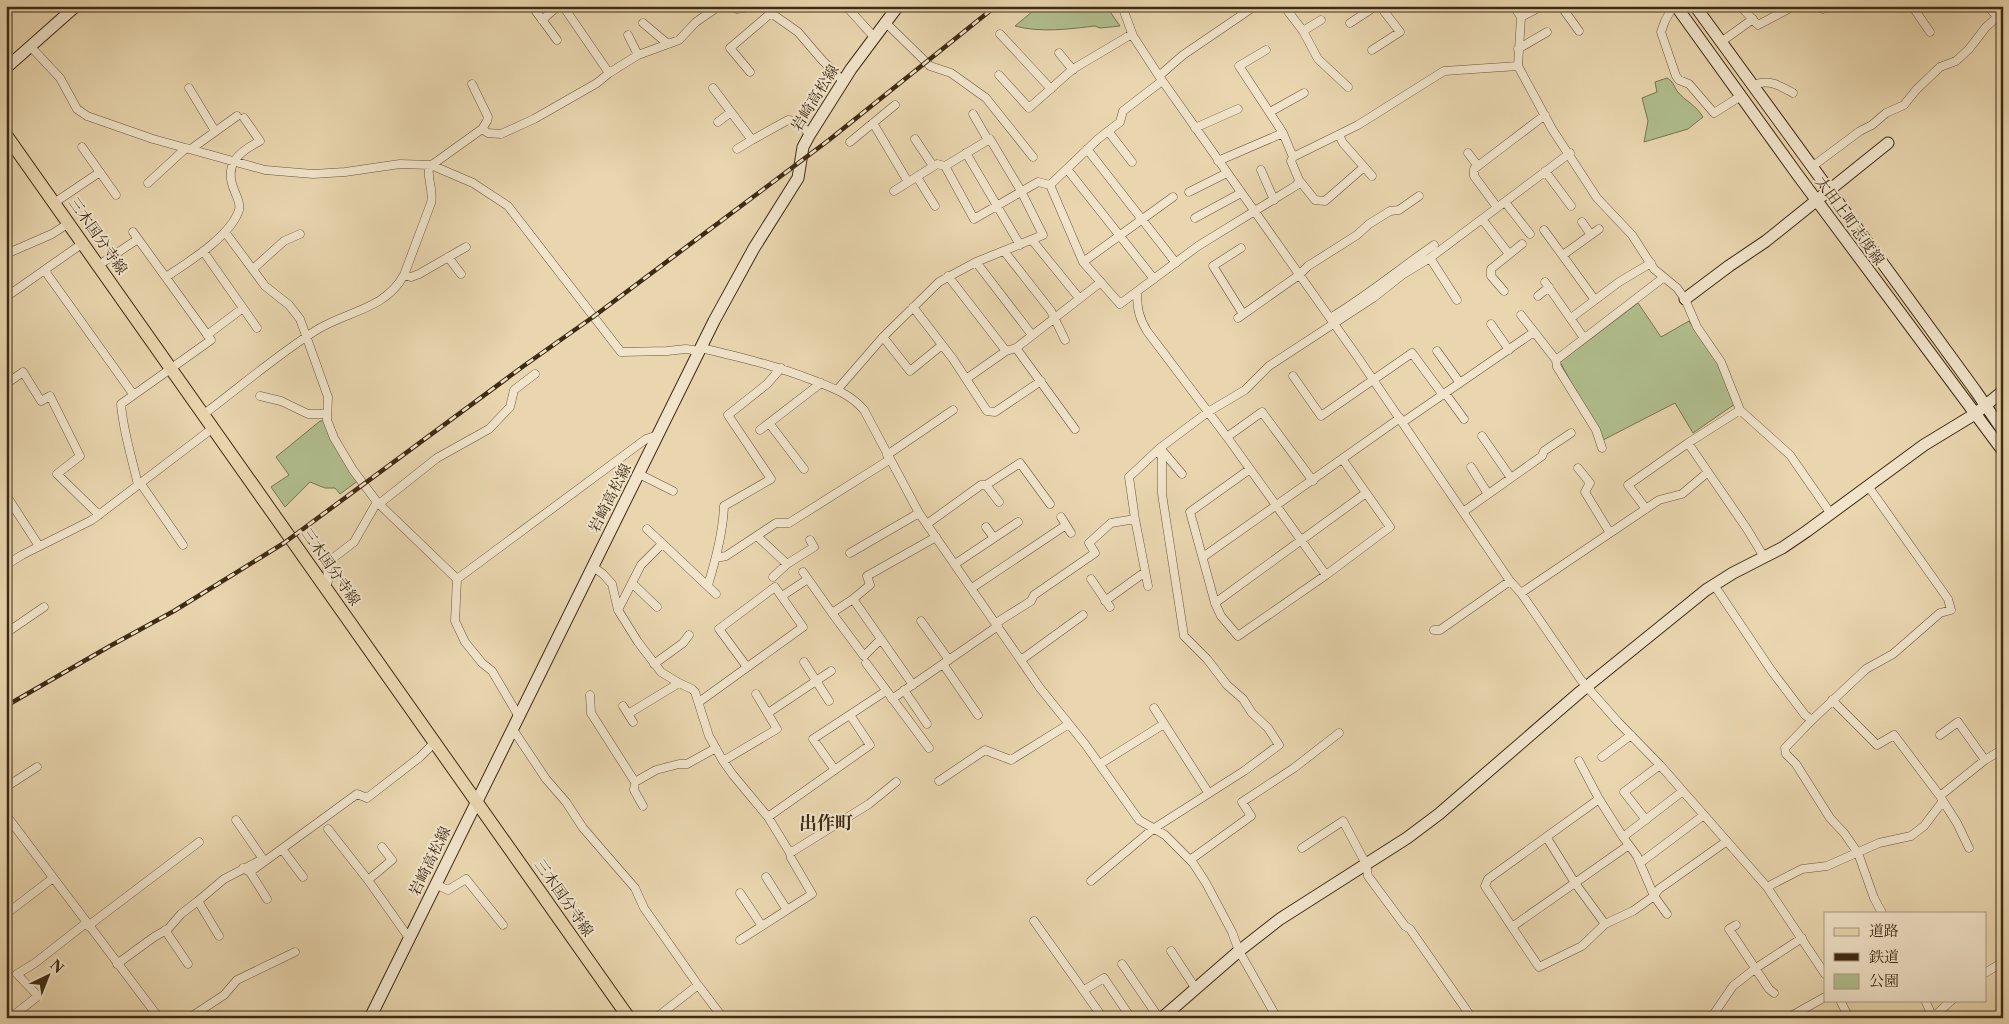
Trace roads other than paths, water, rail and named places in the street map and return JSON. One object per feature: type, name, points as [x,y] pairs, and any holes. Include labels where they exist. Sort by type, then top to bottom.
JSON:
[{"type":"main road","points":[[6,68],[76,6]]},
{"type":"main road","name":"岩崎高松線","points":[[370,1018],[518,715],[738,275],[798,178],[802,147],[843,81],[898,6]]},
{"type":"main road","name":"太田上町志度線","points":[[1675,6],[2003,452]]},
{"type":"main road","name":"太田上町志度線","points":[[1695,6],[1813,166],[2003,431]]},
{"type":"main road","name":"三木国分寺線","points":[[6,136],[172,368],[629,1018]]},
{"type":"main road","points":[[1685,299],[1766,241],[1888,143]]},
{"type":"main road","points":[[1161,1018],[1239,951],[1280,919],[1407,838],[1446,808],[1587,687],[1714,585],[1800,536],[1924,445],[1975,414],[2003,391]]},
{"type":"street","points":[[6,10],[8,6]]},
{"type":"street","points":[[532,6],[558,40]]},
{"type":"street","points":[[542,20],[558,6]]},
{"type":"street","points":[[563,6],[609,73]]},
{"type":"street","points":[[482,129],[495,134],[514,129],[597,83],[638,55],[678,40],[696,22],[719,6]]},
{"type":"street","points":[[730,6],[737,9],[757,6]]},
{"type":"street","points":[[764,6],[798,32],[843,81]]},
{"type":"street","points":[[846,6],[874,37]]},
{"type":"street","points":[[1122,6],[1132,34],[1160,79],[1332,320],[1510,581],[1521,593],[1587,687],[1684,791],[1767,887],[1824,972]]},
{"type":"street","points":[[1050,185],[1120,122],[1123,111],[1160,79],[1183,55],[1242,10],[1255,6]]},
{"type":"street","points":[[1284,6],[1303,31],[1318,59],[1348,87]]},
{"type":"street","points":[[1350,23],[1378,6],[1400,32],[1372,50]]},
{"type":"street","points":[[1514,6],[1521,17],[1518,66],[1545,115],[1595,195],[1632,235],[1651,264],[1677,288],[1685,299],[1697,327],[1721,362],[1740,410],[1790,455],[1831,514]]},
{"type":"street","points":[[1521,17],[1542,6]]},
{"type":"street","points":[[1547,6],[1554,6]]},
{"type":"street","points":[[1561,6],[1579,31]]},
{"type":"street","points":[[1675,6],[1665,21],[1661,32],[1676,76],[1682,82],[1688,84],[1714,113],[1741,96]]},
{"type":"street","points":[[1740,6],[1758,25],[1794,6]]},
{"type":"street","points":[[1812,6],[1823,9],[1835,6]]},
{"type":"street","points":[[1912,6],[1930,32]]},
{"type":"street","points":[[1813,166],[1886,113],[1904,104],[1940,67],[1956,61],[1986,27],[2000,15],[1988,6]]},
{"type":"street","points":[[750,72],[730,48],[771,13]]},
{"type":"street","points":[[1721,42],[1753,19]]},
{"type":"street","points":[[1303,31],[1321,20]]},
{"type":"street","points":[[643,22],[668,44]]},
{"type":"street","points":[[885,22],[930,66],[951,73],[986,98],[1033,157]]},
{"type":"street","points":[[1518,49],[1547,32]]},
{"type":"street","points":[[1000,34],[1051,89]]},
{"type":"street","points":[[999,75],[1029,108],[1073,70],[1132,34]]},
{"type":"street","points":[[628,35],[638,55]]},
{"type":"street","points":[[31,47],[60,78],[77,109],[87,116],[188,149],[265,170],[313,174],[345,172],[400,164],[431,165],[473,183],[508,206],[622,352],[700,350],[781,368],[837,390],[856,401],[864,410],[919,513],[1050,701],[1100,764],[1139,820],[1165,835],[1190,860],[1206,883],[1232,932],[1239,951],[1278,1018]]},
{"type":"street","points":[[1266,50],[1239,66],[1284,133],[1293,157],[1291,161],[1299,180],[1315,200],[1325,201],[1364,167]]},
{"type":"street","points":[[1059,53],[1073,70]]},
{"type":"street","points":[[1293,157],[1358,125],[1444,71],[1518,66]]},
{"type":"street","points":[[1753,85],[1762,82],[1775,83],[1793,93]]},
{"type":"street","points":[[204,414],[307,336],[320,328],[351,316],[384,298],[396,288],[404,275],[431,203],[433,191],[428,172],[431,165],[482,129],[487,121],[488,117],[472,84]]},
{"type":"street","points":[[189,88],[215,131]]},
{"type":"street","points":[[713,88],[752,140]]},
{"type":"street","points":[[1270,112],[1304,93]]},
{"type":"street","points":[[850,142],[895,105]]},
{"type":"street","points":[[1195,128],[1238,109]]},
{"type":"street","points":[[718,122],[731,112]]},
{"type":"street","points":[[837,390],[883,337],[948,276],[976,262],[1044,235],[990,139],[988,140],[973,114]]},
{"type":"street","points":[[1497,207],[1474,176],[1474,169],[1545,115]]},
{"type":"street","points":[[148,183],[188,149],[240,117],[260,142],[248,148],[232,162],[230,174],[240,204],[239,211],[225,232],[203,252],[166,277]]},
{"type":"street","points":[[737,149],[788,120],[796,121],[810,134]]},
{"type":"street","points":[[873,123],[908,182]]},
{"type":"street","points":[[1108,131],[1132,162]]},
{"type":"street","points":[[1218,161],[1284,133]]},
{"type":"street","points":[[1339,135],[1343,143],[1372,176]]},
{"type":"street","points":[[915,138],[933,166]]},
{"type":"street","points":[[894,191],[936,164],[945,166],[988,140]]},
{"type":"street","points":[[82,147],[116,195]]},
{"type":"street","points":[[1087,150],[1176,263]]},
{"type":"street","points":[[966,153],[1020,245]]},
{"type":"street","points":[[1468,153],[1478,166]]},
{"type":"street","points":[[1332,320],[1373,298],[1402,275],[1430,258],[1570,153]]},
{"type":"street","points":[[945,166],[974,219],[1038,182],[1050,185]]},
{"type":"street","points":[[1066,169],[1154,279]]},
{"type":"street","points":[[1261,170],[1274,200]]},
{"type":"street","points":[[1545,171],[1571,206]]},
{"type":"street","points":[[54,203],[100,172]]},
{"type":"street","points":[[1189,192],[1227,173]]},
{"type":"street","points":[[917,177],[935,206]]},
{"type":"street","points":[[1050,185],[1083,262],[1120,304],[1198,246],[1297,185],[1299,180]]},
{"type":"street","points":[[1195,218],[1241,193]]},
{"type":"street","points":[[1241,248],[1213,266],[1241,316],[1369,224],[1390,211],[1399,210],[1419,196]]},
{"type":"street","points":[[1083,262],[1173,197]]},
{"type":"street","points":[[1505,202],[1530,234]]},
{"type":"street","points":[[1482,219],[1509,254]]},
{"type":"street","points":[[1582,222],[1591,235]]},
{"type":"street","points":[[6,254],[52,234],[69,224]]},
{"type":"street","points":[[1563,255],[1599,229]]},
{"type":"street","points":[[1544,230],[1595,300]]},
{"type":"street","points":[[225,232],[265,286],[294,311],[300,319],[328,397],[326,414],[334,438],[353,470],[378,503],[457,579],[455,621],[465,642],[482,663],[492,671],[518,715]]},
{"type":"street","points":[[253,269],[284,241],[300,234]]},
{"type":"street","points":[[99,265],[136,236],[210,340],[121,404],[122,425],[140,484],[183,545]]},
{"type":"street","points":[[1032,240],[1080,298]]},
{"type":"street","points":[[6,296],[46,271],[83,243]]},
{"type":"street","points":[[1504,292],[1492,276],[1490,269],[1522,244]]},
{"type":"street","points":[[1148,586],[1129,477],[1160,448],[1208,412],[1245,390],[1269,366],[1398,269],[1434,245]]},
{"type":"street","points":[[404,275],[419,274],[466,247]]},
{"type":"street","points":[[1004,251],[1051,311],[1065,340]]},
{"type":"street","points":[[203,252],[257,328]]},
{"type":"street","points":[[448,257],[461,274]]},
{"type":"street","points":[[1430,258],[1457,300]]},
{"type":"street","points":[[976,262],[1032,335]]},
{"type":"street","points":[[1571,318],[1619,282],[1651,264]]},
{"type":"street","points":[[46,271],[133,394]]},
{"type":"street","points":[[948,276],[1006,351]]},
{"type":"street","points":[[1556,360],[1664,278]]},
{"type":"street","points":[[966,379],[1006,351],[1016,348],[1101,282]]},
{"type":"street","points":[[1538,296],[1547,284],[1584,338]]},
{"type":"street","points":[[1137,292],[1137,306],[1140,319],[1147,331],[1228,437],[1326,575]]},
{"type":"street","points":[[207,335],[243,308]]},
{"type":"street","points":[[913,308],[942,345],[988,411],[996,412],[1041,381]]},
{"type":"street","points":[[1521,315],[1556,360],[1558,367],[1596,430],[1602,448]]},
{"type":"street","points":[[1491,324],[1508,350]]},
{"type":"street","points":[[1203,557],[1401,420],[1444,394],[1534,332]]},
{"type":"street","points":[[883,337],[910,371],[942,345]]},
{"type":"street","points":[[1016,348],[1075,429]]},
{"type":"street","points":[[1437,351],[1460,383]]},
{"type":"street","points":[[1293,376],[1321,416],[1412,353],[1464,419]]},
{"type":"street","points":[[708,585],[724,520],[724,506],[771,479],[728,415],[761,389],[781,368]]},
{"type":"street","points":[[6,384],[23,372],[41,401],[50,396],[80,456],[57,474],[99,516]]},
{"type":"street","points":[[326,587],[328,581],[328,562],[354,542],[378,503],[437,458],[489,429],[510,407],[511,396],[514,390],[535,374]]},
{"type":"street","points":[[760,430],[821,383]]},
{"type":"street","points":[[260,396],[281,401],[308,414],[326,414]]},
{"type":"street","points":[[716,558],[726,556],[776,523],[789,523],[888,457],[953,410]]},
{"type":"street","points":[[1646,509],[1628,485],[1688,443],[1740,410]]},
{"type":"street","points":[[1228,437],[1262,412],[1313,481]]},
{"type":"street","points":[[769,423],[804,469]]},
{"type":"street","points":[[6,565],[99,516],[213,428]]},
{"type":"street","points":[[1463,512],[1571,433]]},
{"type":"street","points":[[457,579],[646,439],[659,434]]},
{"type":"street","points":[[1482,436],[1511,478]]},
{"type":"street","points":[[1688,443],[1764,557]]},
{"type":"street","points":[[1160,448],[1182,474]]},
{"type":"street","points":[[1091,881],[1153,829],[1244,770],[1278,744],[1268,728],[1252,713],[1243,699],[1227,685],[1184,636],[1162,494],[1160,448]]},
{"type":"street","points":[[1542,456],[1548,464]]},
{"type":"street","points":[[1250,469],[1190,512],[1216,603],[1222,616],[1238,636],[1326,575],[1390,527],[1343,460]]},
{"type":"street","points":[[927,524],[981,485],[986,485],[1020,463],[1050,504]]},
{"type":"street","points":[[1470,467],[1488,494]]},
{"type":"street","points":[[1578,468],[1590,482],[1585,492],[1610,533]]},
{"type":"street","points":[[1521,593],[1659,500],[1682,494],[1708,472]]},
{"type":"street","points":[[639,474],[673,490]]},
{"type":"street","points":[[986,485],[998,502]]},
{"type":"street","points":[[1868,486],[1948,598],[1951,610],[1940,613],[1893,654],[1866,669],[1832,700],[1785,748],[1786,754],[1796,764],[1830,818],[1844,833],[1858,853],[1874,898],[1881,912]]},
{"type":"street","points":[[1216,603],[1366,493]]},
{"type":"street","points":[[6,495],[39,546]]},
{"type":"street","points":[[850,553],[919,513]]},
{"type":"street","points":[[1061,517],[1071,533]]},
{"type":"street","points":[[892,699],[1032,600],[1034,595],[1095,553],[1089,544],[1112,523],[1135,519]]},
{"type":"street","points":[[955,564],[1018,522]]},
{"type":"street","points":[[972,588],[1066,525]]},
{"type":"street","points":[[986,527],[994,538]]},
{"type":"street","points":[[647,528],[716,594]]},
{"type":"street","points":[[757,536],[788,564]]},
{"type":"street","points":[[832,613],[853,599],[870,584],[867,576],[936,537]]},
{"type":"street","points":[[774,577],[788,564],[814,547],[810,540]]},
{"type":"street","points":[[618,610],[641,564],[662,544]]},
{"type":"street","points":[[592,566],[612,584],[618,610],[654,664],[661,672],[692,689],[699,702],[709,736],[723,760],[768,817],[812,894],[740,940]]},
{"type":"street","points":[[1091,579],[1108,604],[1145,572]]},
{"type":"street","points":[[782,596],[805,576],[864,656],[881,639]]},
{"type":"street","points":[[1434,630],[1440,630],[1510,581]]},
{"type":"street","points":[[632,583],[657,606]]},
{"type":"street","points":[[1714,585],[1771,670],[1805,715],[1812,720]]},
{"type":"street","points":[[699,702],[803,627],[775,587],[719,629],[747,667]]},
{"type":"street","points":[[853,599],[913,684]]},
{"type":"street","points":[[6,633],[44,607]]},
{"type":"street","points":[[1021,660],[1083,615]]},
{"type":"street","points":[[921,621],[978,715]]},
{"type":"street","points":[[654,664],[683,643],[689,635]]},
{"type":"street","points":[[804,662],[829,700]]},
{"type":"street","points":[[866,664],[929,748]]},
{"type":"street","points":[[768,713],[831,671]]},
{"type":"street","points":[[628,714],[679,683]]},
{"type":"street","points":[[904,690],[927,724]]},
{"type":"street","points":[[835,770],[814,738],[886,691]]},
{"type":"street","points":[[723,760],[777,729],[756,694]]},
{"type":"street","points":[[590,695],[591,713],[635,782],[634,790],[644,806]]},
{"type":"street","points":[[1832,700],[1877,745],[1894,735],[1942,798],[1969,848]]},
{"type":"street","points":[[623,706],[633,722]]},
{"type":"street","points":[[1154,708],[1206,789]]},
{"type":"street","points":[[768,817],[870,745],[850,715]]},
{"type":"street","points":[[1940,735],[1958,722],[1985,760]]},
{"type":"street","points":[[939,781],[985,750],[1011,760],[1069,724]]},
{"type":"street","points":[[1100,764],[1164,724]]},
{"type":"street","points":[[512,728],[546,779],[566,802],[583,828],[635,888],[644,908],[723,1018]]},
{"type":"street","points":[[1190,860],[1251,816],[1242,802],[1294,768],[1339,733]]},
{"type":"street","points":[[1602,757],[1630,735]]},
{"type":"street","points":[[117,964],[166,930],[181,914],[224,879],[247,870],[282,849],[357,794],[367,798],[420,757],[435,742]]},
{"type":"street","points":[[635,782],[656,770],[679,764],[687,764],[716,748]]},
{"type":"street","points":[[1767,887],[1802,869],[1827,866],[1879,843],[1911,836],[1924,826],[1942,798],[1985,760],[2003,749]]},
{"type":"street","points":[[1579,760],[1622,838],[1637,856],[1654,896],[1667,914]]},
{"type":"street","points":[[1646,820],[1624,792],[1660,765]]},
{"type":"street","points":[[6,787],[37,767]]},
{"type":"street","points":[[790,853],[869,804],[896,782]]},
{"type":"street","points":[[1622,838],[1684,791]]},
{"type":"street","points":[[1599,798],[1547,838],[1488,879],[1485,886],[1539,967],[1582,946],[1605,924],[1633,911],[1654,896],[1659,889],[1727,841]]},
{"type":"street","points":[[6,815],[159,1018]]},
{"type":"street","points":[[1640,863],[1704,815]]},
{"type":"street","points":[[236,820],[263,859],[247,870]]},
{"type":"street","points":[[1302,848],[1344,821],[1366,864],[1368,876],[1405,926],[1410,929],[1472,1018]]},
{"type":"street","points":[[328,829],[368,880],[409,938]]},
{"type":"street","points":[[1547,838],[1575,883],[1605,924]]},
{"type":"street","points":[[14,1016],[38,996],[17,974],[35,963],[200,842]]},
{"type":"street","points":[[1512,927],[1629,845]]},
{"type":"street","points":[[368,880],[392,860],[382,847]]},
{"type":"street","points":[[282,849],[303,877]]},
{"type":"street","points":[[247,870],[267,899]]},
{"type":"street","points":[[766,877],[788,910]]},
{"type":"street","points":[[6,914],[53,878]]},
{"type":"street","points":[[435,884],[448,890],[466,879],[503,925]]},
{"type":"street","points":[[740,893],[762,926]]},
{"type":"street","points":[[198,901],[219,936]]},
{"type":"street","points":[[1034,921],[1103,1018]]},
{"type":"street","points":[[1736,924],[1729,929],[1769,989],[1774,993]]},
{"type":"street","points":[[166,930],[188,964]]},
{"type":"street","points":[[1711,1018],[1733,986],[1756,968],[1802,938]]},
{"type":"street","points":[[1171,951],[1196,989]]},
{"type":"street","points":[[188,1018],[224,995],[237,980],[295,952]]},
{"type":"street","points":[[1986,972],[2003,962]]},
{"type":"street","points":[[1122,964],[1161,1018]]},
{"type":"street","points":[[1084,990],[1104,978],[1131,1018]]},
{"type":"street","points":[[656,1018],[698,985]]},
{"type":"street","points":[[1793,1015],[1824,998]]},
{"type":"street","points":[[1841,1002],[1849,1018]]},
{"type":"street","points":[[1926,1002],[1933,1018],[1950,1002]]},
{"type":"railway","points":[[6,706],[174,611],[284,543],[593,317],[829,140],[996,6]]},
{"type":"district","name":"出作町","points":[[826,823]]}]
